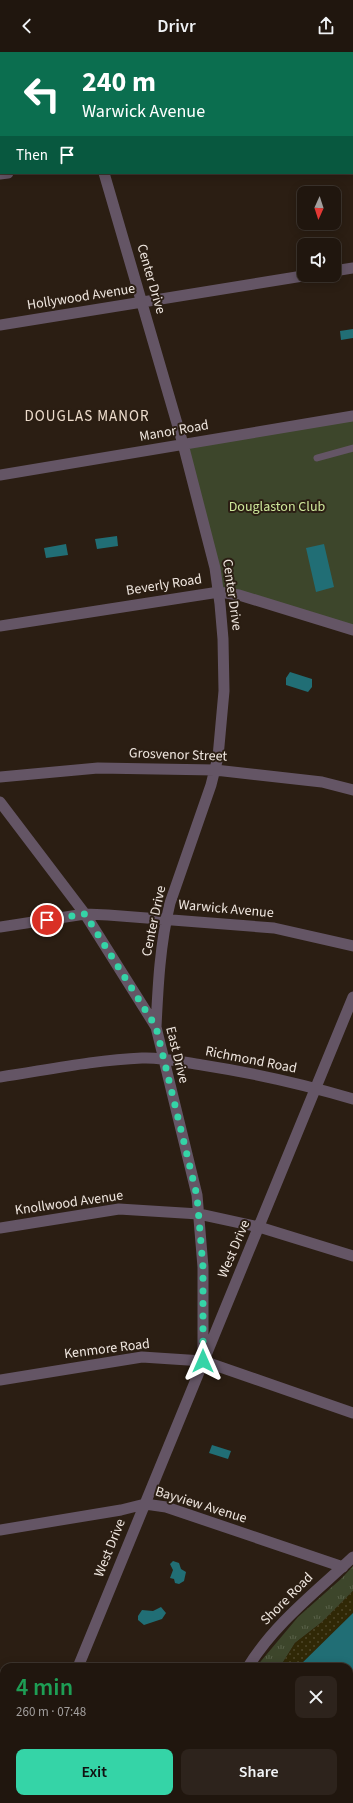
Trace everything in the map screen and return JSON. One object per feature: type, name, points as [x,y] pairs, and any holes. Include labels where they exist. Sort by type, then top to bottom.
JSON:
[{"type":"street","name":"Center Drive","points":[[104,174],[183,444],[215,568],[219,592],[223,639],[224,691],[215,770],[170,903],[159,967],[156,1027]]},
{"type":"street","points":[[341,270],[353,268]]},
{"type":"street","name":"Hollywood Avenue","points":[[0,325],[297,277]]},
{"type":"street","name":"Manor Road","points":[[0,475],[353,417]]},
{"type":"street","name":"Beverly Road","points":[[0,626],[219,592],[239,595],[353,630]]},
{"type":"street","name":"Grosvenor Street","points":[[0,777],[98,768],[215,770],[322,782],[353,790]]},
{"type":"street","name":"East Drive","points":[[0,802],[85,914],[156,1027],[197,1196],[203,1267],[203,1361]]},
{"type":"street","name":"Warwick Avenue","points":[[0,928],[85,914],[167,918],[274,928],[353,946]]},
{"type":"street","name":"West Drive","points":[[80,1663],[353,997]]},
{"type":"street","name":"Richmond Road","points":[[0,1077],[90,1063],[143,1058],[163,1059],[242,1072],[315,1088],[353,1100]]},
{"type":"street","name":"Knollwood Avenue","points":[[0,1228],[119,1209],[199,1214],[259,1227],[353,1256]]},
{"type":"street","name":"Kenmore Road","points":[[0,1380],[142,1357],[203,1361],[353,1414]]},
{"type":"street","name":"Bayview Avenue","points":[[0,1530],[121,1510],[145,1504],[166,1507],[343,1567]]},
{"type":"street","name":"Shore Road","points":[[251,1663],[276,1628],[353,1557]]},
{"type":"lane","points":[[317,458],[353,448]]},
{"type":"green space","name":"Douglaston Club","points":[[353,416],[353,629],[219,588],[183,444]]},
{"type":"green space","points":[[353,1566],[353,1591],[322,1622],[295,1643],[282,1663],[259,1663],[298,1617],[342,1578]]},
{"type":"sand","points":[[353,1591],[353,1613],[302,1663],[282,1663],[295,1643],[322,1622]]},
{"type":"water","points":[[353,329],[353,338],[341,340],[340,331]]},
{"type":"water","points":[[117,536],[118,546],[97,549],[95,539]]},
{"type":"water","points":[[66,544],[68,555],[46,558],[44,548]]},
{"type":"water","points":[[324,544],[334,587],[316,592],[306,548]]},
{"type":"water","points":[[290,672],[312,679],[312,687],[308,692],[286,685],[286,678]]},
{"type":"water","points":[[212,1445],[231,1451],[228,1459],[209,1453]]},
{"type":"water","points":[[173,1561],[179,1563],[181,1569],[186,1572],[184,1581],[179,1584],[175,1583],[174,1579],[170,1578],[173,1570],[170,1564]]},
{"type":"water","points":[[161,1607],[166,1613],[162,1619],[144,1625],[138,1620],[138,1616],[142,1610],[153,1611]]},
{"type":"water","points":[[353,1613],[353,1663],[302,1663]]},
{"type":"district","name":"DOUGLAS MANOR","points":[[87,416]]},
{"type":"route","points":[[47,920],[85,914],[156,1027],[197,1196],[203,1267],[203,1361]]}]
